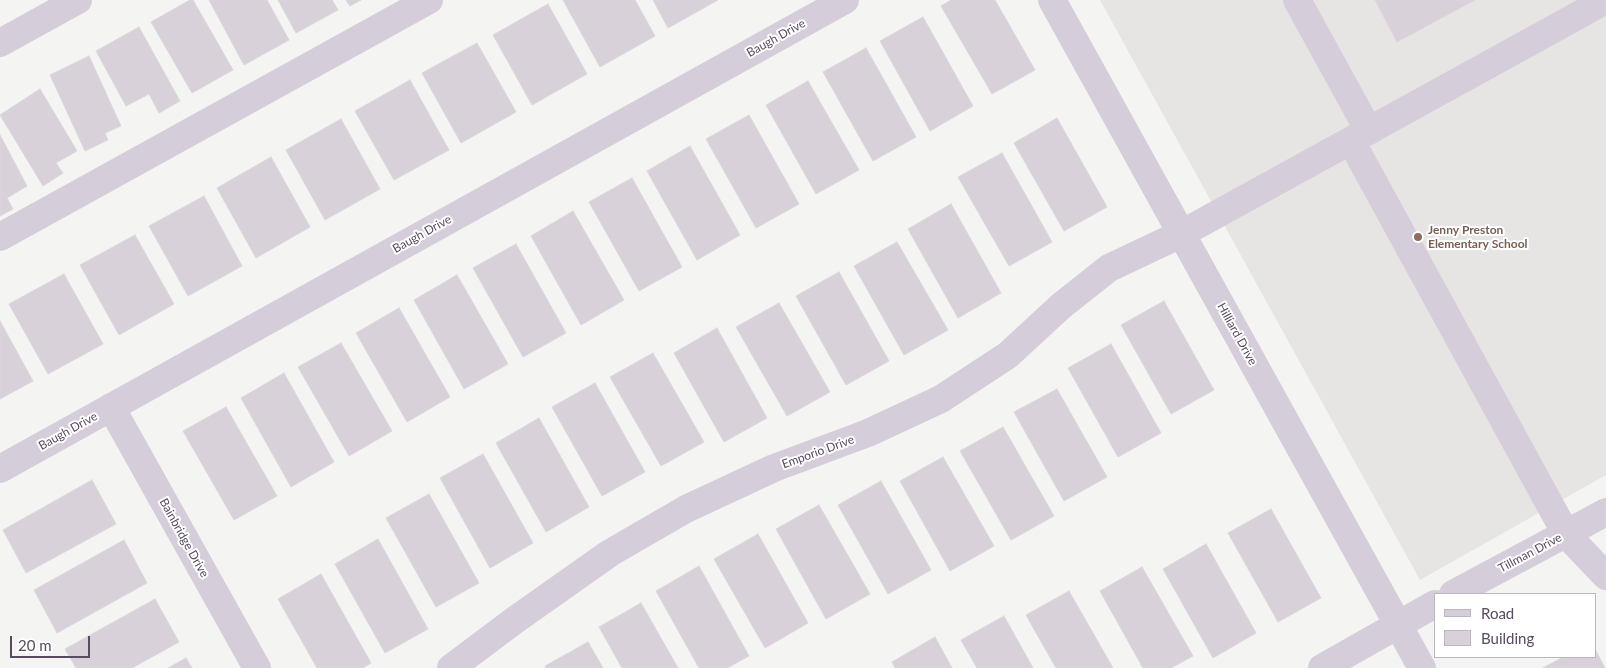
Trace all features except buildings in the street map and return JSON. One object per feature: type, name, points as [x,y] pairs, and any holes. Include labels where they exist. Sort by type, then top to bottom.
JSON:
[{"type":"street","points":[[0,43],[78,0]]},
{"type":"street","points":[[0,238],[429,0]]},
{"type":"street","name":"Baugh Drive","points":[[0,469],[845,0]]},
{"type":"street","name":"Hilliard Drive","points":[[1052,0],[1422,668]]},
{"type":"street","points":[[1297,0],[1360,136],[1566,534],[1606,576]]},
{"type":"street","name":"Emporio Drive","points":[[451,668],[610,553],[686,509],[774,468],[868,433],[941,398],[1008,355],[1061,306],[1109,268],[1181,234],[1606,0]]},
{"type":"street","name":"Bainbridge Drive","points":[[110,408],[257,668]]},
{"type":"street","name":"Tillman Drive","points":[[1455,593],[1606,512]]},
{"type":"street","points":[[1322,668],[1434,605]]},
{"type":"shaded area","name":"Jenny Preston Elementary School","points":[[1100,0],[1606,0],[1606,475],[1420,580]]},
{"type":"place","name":"Jenny Preston Elementary School","points":[[1418,237]]}]
